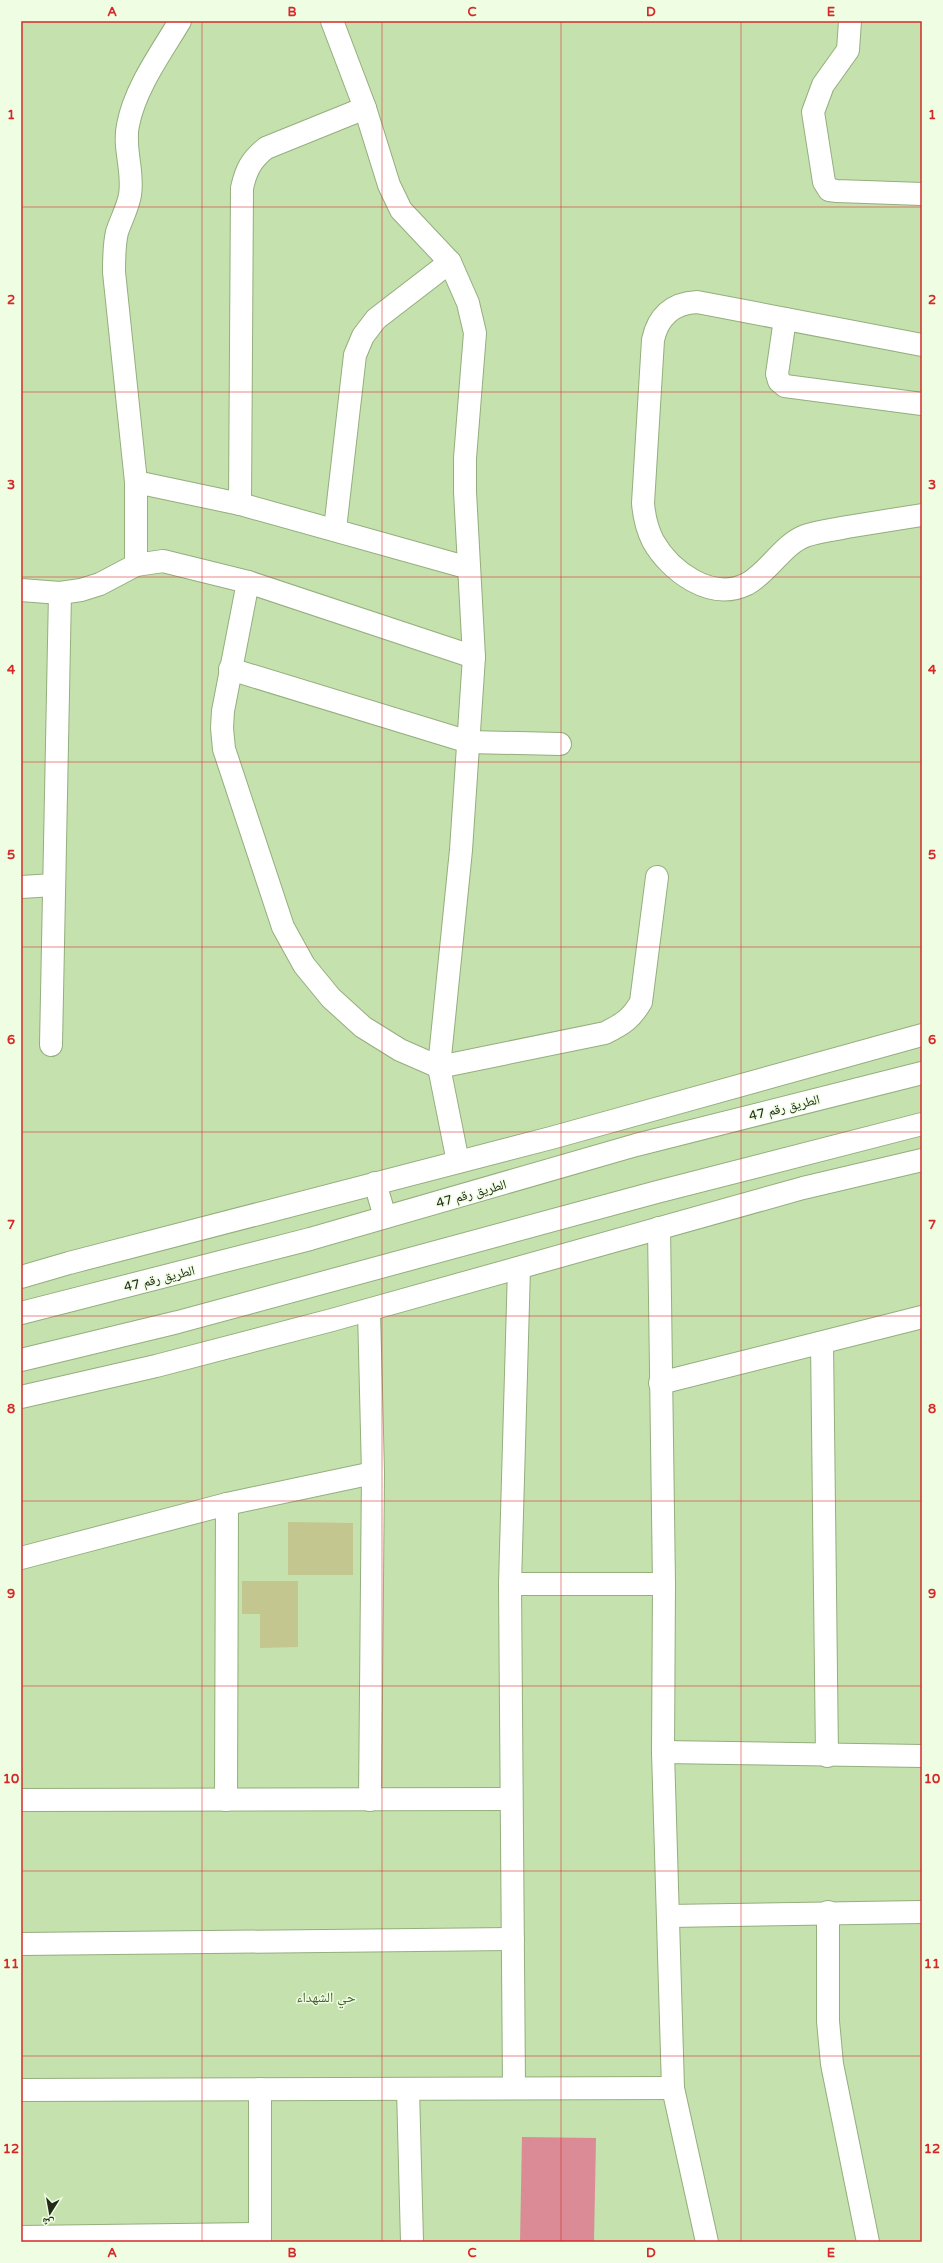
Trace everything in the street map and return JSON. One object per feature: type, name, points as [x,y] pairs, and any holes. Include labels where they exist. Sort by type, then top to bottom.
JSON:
[{"type":"main road","points":[[136,565],[136,482],[114,272],[115,254],[117,234],[130,196],[132,177],[128,151],[127,126],[134,103],[180,21]]},
{"type":"main road","points":[[332,21],[366,108],[389,185],[401,210],[450,262],[468,303],[475,334],[465,458],[474,656],[469,742],[440,1067],[458,1162]]},
{"type":"main road","points":[[850,21],[848,50],[823,86],[813,112],[824,182],[829,190],[837,191],[922,194]]},
{"type":"main road","points":[[240,504],[242,188],[245,174],[252,160],[266,148],[366,108]]},
{"type":"main road","points":[[335,529],[355,355],[363,336],[376,319],[450,262]]},
{"type":"main road","points":[[922,345],[698,302],[678,305],[666,313],[658,323],[653,340],[643,503],[648,528],[659,551],[676,569],[698,583],[721,589],[733,588],[754,579],[786,549],[804,536],[822,531],[922,515]]},
{"type":"main road","points":[[785,319],[776,374],[779,381],[785,386],[922,404]]},
{"type":"main road","points":[[136,482],[240,504],[335,529],[469,568]]},
{"type":"main road","points":[[21,590],[60,593],[100,584],[136,565],[163,561],[248,582],[474,656]]},
{"type":"main road","points":[[248,582],[223,711],[222,728],[224,749],[283,927],[304,965],[331,998],[363,1027],[400,1050],[440,1067],[605,1033],[621,1026],[632,1016],[641,1002],[657,877]]},
{"type":"main road","points":[[51,1045],[60,593]]},
{"type":"main road","points":[[230,669],[469,742],[560,744]]},
{"type":"main road","points":[[21,887],[54,885]]},
{"type":"main road","points":[[21,1277],[458,1162],[922,1035]]},
{"type":"main road","name":"الطريق رقم 47","points":[[21,1313],[173,1275],[384,1218],[636,1145],[922,1072]]},
{"type":"main road","points":[[21,1360],[178,1322],[657,1192],[922,1124]]},
{"type":"main road","points":[[21,1397],[156,1366],[369,1310],[803,1188],[922,1160]]},
{"type":"main road","points":[[375,1183],[384,1218]]},
{"type":"main road","points":[[659,1228],[664,1584],[663,1752],[673,2088],[707,2242]]},
{"type":"main road","points":[[514,2088],[510,1584],[519,1268]]},
{"type":"main road","points":[[369,1310],[373,1473],[370,1800]]},
{"type":"main road","points":[[660,1383],[922,1317]]},
{"type":"main road","points":[[822,1343],[827,1756]]},
{"type":"main road","points":[[21,1558],[227,1504],[373,1473]]},
{"type":"main road","points":[[226,1800],[227,1504]]},
{"type":"main road","points":[[510,1584],[664,1584]]},
{"type":"main road","points":[[663,1752],[827,1756],[922,1756]]},
{"type":"main road","points":[[21,1800],[511,1799]]},
{"type":"main road","points":[[668,1916],[828,1912],[922,1912]]},
{"type":"main road","points":[[828,1912],[828,2021],[832,2064],[868,2242]]},
{"type":"main road","points":[[21,1944],[513,1939]]},
{"type":"main road","points":[[21,2090],[673,2088]]},
{"type":"main road","points":[[21,2237],[118,2239],[260,2238],[260,2089]]},
{"type":"main road","points":[[408,2089],[412,2242]]},
{"type":"shaded area","points":[[522,2137],[596,2138],[594,2242],[520,2242]]},
{"type":"building","points":[[288,1522],[353,1523],[353,1575],[288,1575]]},
{"type":"building","points":[[242,1581],[298,1581],[298,1647],[260,1648],[260,1614],[242,1614]]},
{"type":"district","name":"حي الشهداء","points":[[326,1997]]}]
